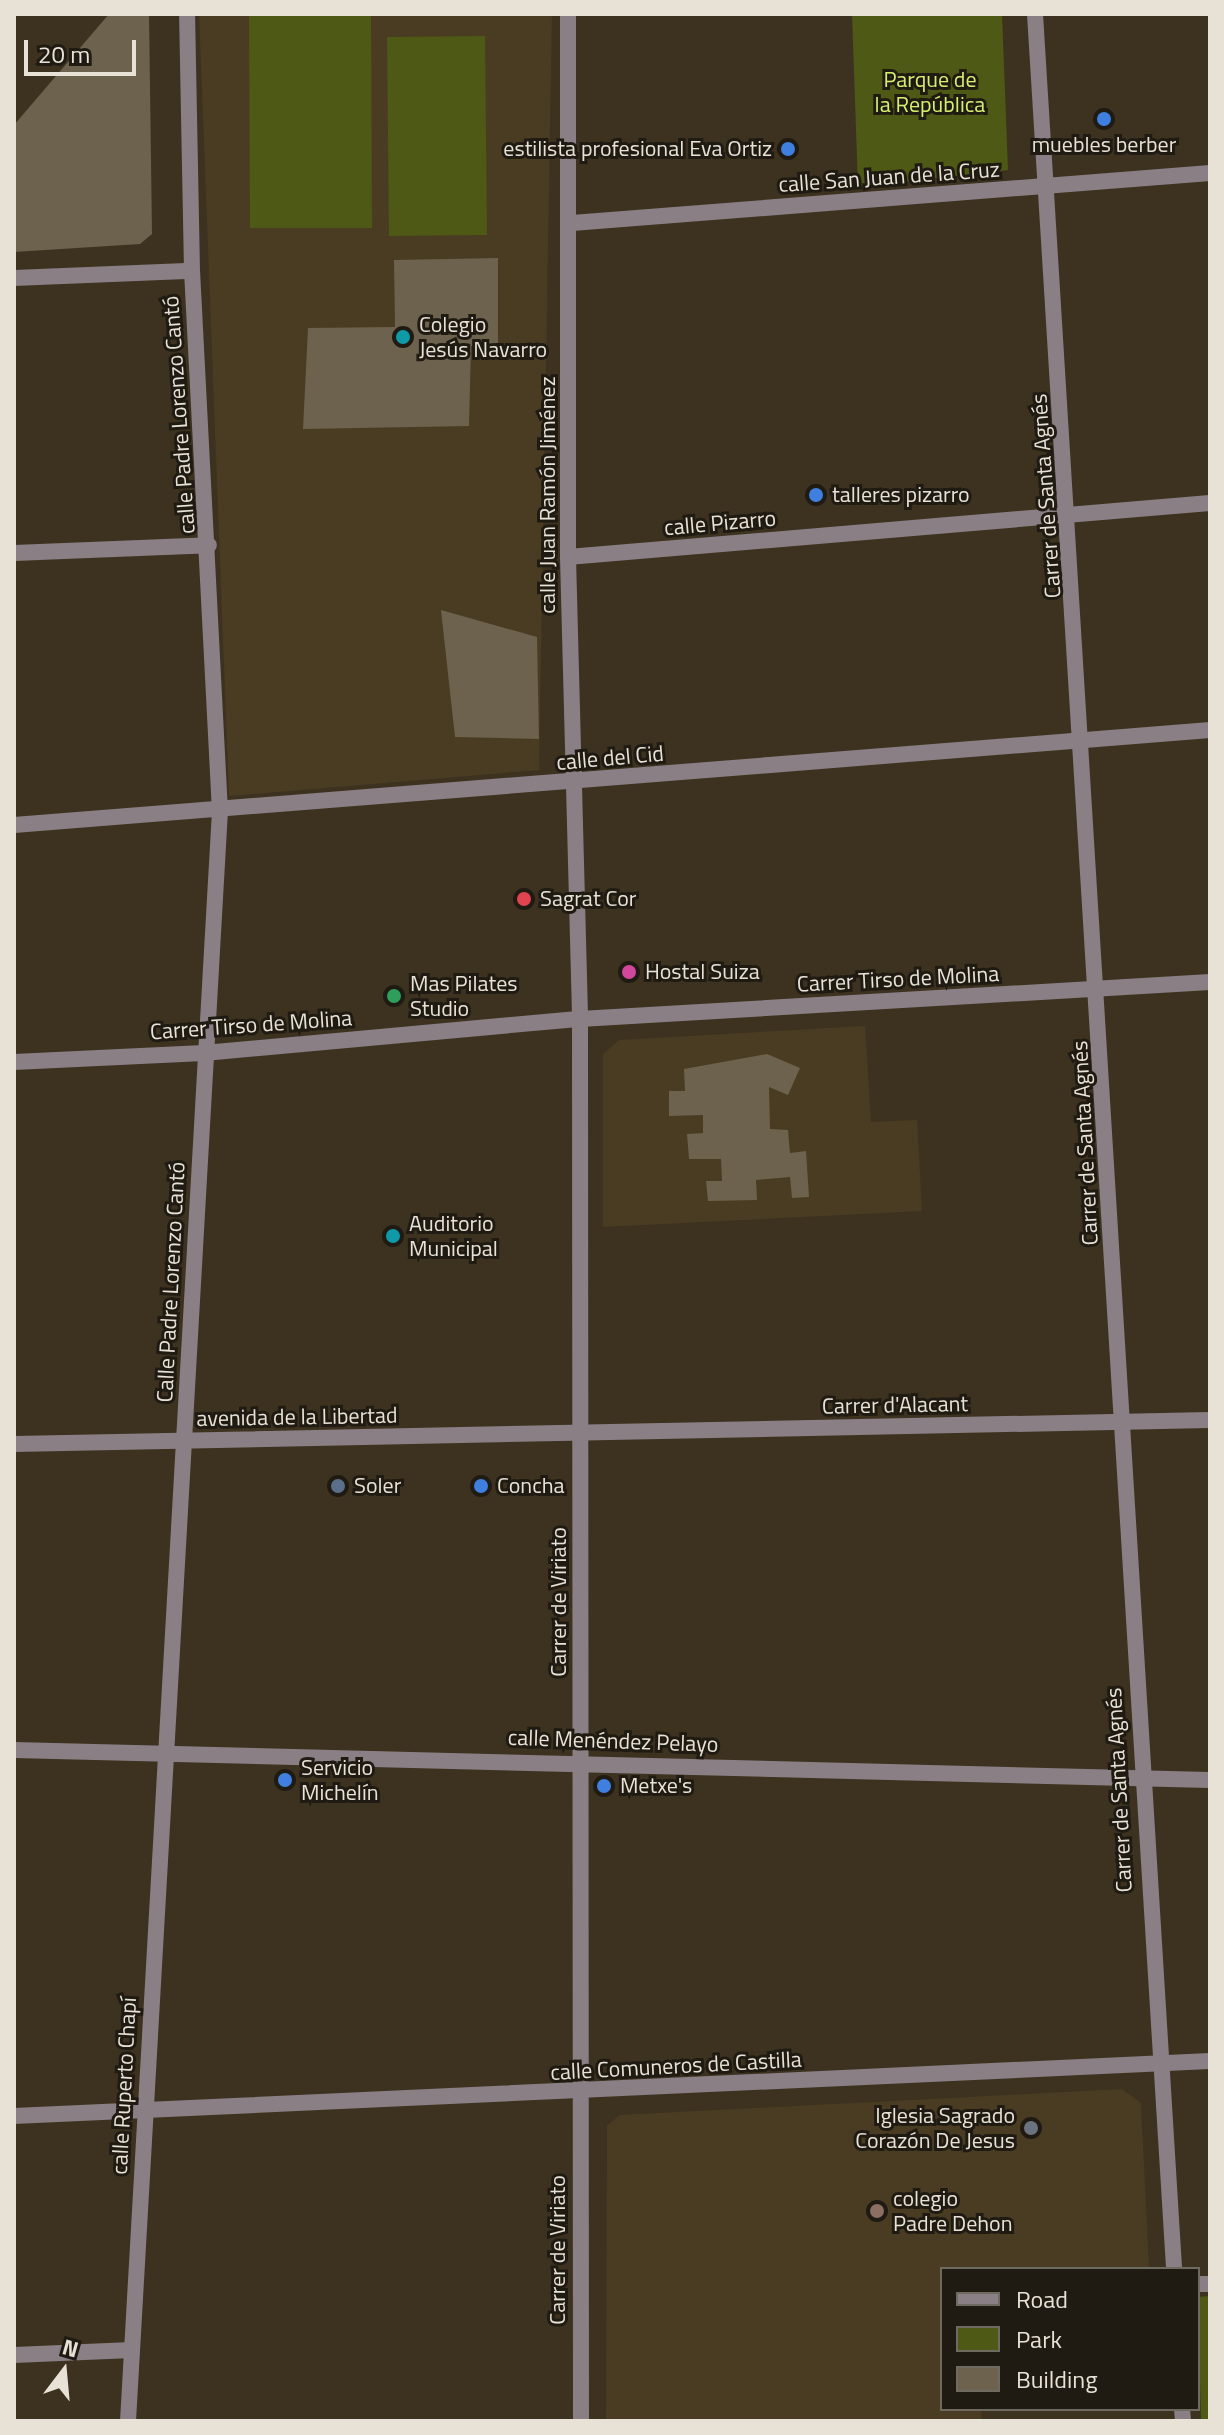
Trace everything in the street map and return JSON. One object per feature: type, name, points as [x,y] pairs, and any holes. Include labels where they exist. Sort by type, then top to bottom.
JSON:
[{"type":"street","name":"calle Padre Lorenzo Cantó","points":[[187,14],[192,271],[209,545],[220,812]]},
{"type":"street","name":"calle Juan Ramón Jiménez","points":[[568,14],[572,223],[568,557],[572,784]]},
{"type":"street","name":"Carrer de Santa Agnés","points":[[1035,14],[1050,187],[1084,741],[1123,1422],[1139,1779],[1174,2267]]},
{"type":"street","name":"calle San Juan de la Cruz","points":[[572,223],[1210,173]]},
{"type":"street","points":[[14,278],[192,271]]},
{"type":"street","name":"calle Pizarro","points":[[568,557],[1210,503]]},
{"type":"street","points":[[14,553],[209,545]]},
{"type":"street","name":"calle del Cid","points":[[14,825],[220,812],[1210,730]]},
{"type":"street","name":"Carrer de Viriato","points":[[572,784],[580,1019],[581,2421]]},
{"type":"street","name":"Calle Padre Lorenzo Cantó","points":[[165,1753],[220,812]]},
{"type":"street","name":"Carrer Tirso de Molina","points":[[14,1062],[204,1053],[580,1019],[1210,982]]},
{"type":"street","name":"Carrer d'Alacant","points":[[581,1434],[1210,1420]]},
{"type":"street","name":"avenida de la Libertad","points":[[14,1444],[581,1434]]},
{"type":"street","name":"calle Menéndez Pelayo","points":[[14,1750],[1210,1780]]},
{"type":"street","name":"calle Ruperto Chapí","points":[[128,2421],[165,1753]]},
{"type":"street","name":"calle Comuneros de Castilla","points":[[14,2116],[580,2093],[1210,2061]]},
{"type":"street","points":[[14,2355],[132,2350]]},
{"type":"shaded area","points":[[199,14],[552,14],[539,770],[229,796]]},
{"type":"shaded area","points":[[865,1026],[871,1122],[917,1120],[922,1211],[603,1227],[603,1054],[619,1040]]},
{"type":"shaded area","name":"colegio Padre Dehon","points":[[1122,2089],[1141,2103],[1149,2267],[940,2267],[940,2411],[981,2411],[982,2421],[606,2421],[607,2126],[620,2115]]},
{"type":"green space","points":[[249,14],[371,14],[372,228],[250,228]]},
{"type":"green space","name":"Parque de la República","points":[[852,14],[1002,14],[1008,170],[858,187]]},
{"type":"green space","points":[[485,36],[487,235],[389,236],[387,37]]},
{"type":"green space","points":[[1210,2296],[1210,2421],[1201,2421],[1200,2297]]},
{"type":"building","points":[[109,14],[149,14],[152,234],[140,244],[14,252],[14,125]]},
{"type":"building","name":"Colegio Jesús Navarro","points":[[498,258],[498,348],[471,346],[469,426],[303,429],[308,328],[395,327],[394,260]]},
{"type":"building","points":[[441,610],[537,637],[539,739],[455,737]]},
{"type":"building","points":[[767,1054],[800,1068],[788,1095],[769,1087],[770,1129],[788,1130],[790,1153],[806,1151],[809,1197],[792,1198],[790,1177],[756,1180],[757,1200],[708,1201],[706,1181],[722,1181],[721,1159],[689,1159],[687,1134],[703,1133],[703,1115],[669,1116],[669,1091],[685,1091],[684,1069]]},
{"type":"place","name":"muebles berber","points":[[1104,119]]},
{"type":"place","name":"estilista profesional Eva Ortiz","points":[[788,149]]},
{"type":"place","name":"Colegio Jesús Navarro","points":[[403,337]]},
{"type":"place","name":"talleres pizarro","points":[[816,495]]},
{"type":"place","name":"Sagrat Cor","points":[[524,899]]},
{"type":"place","name":"Hostal Suiza","points":[[629,972]]},
{"type":"place","name":"Mas Pilates Studio","points":[[394,996]]},
{"type":"place","name":"Auditorio Municipal","points":[[393,1236]]},
{"type":"place","name":"Soler","points":[[338,1486]]},
{"type":"place","name":"Concha","points":[[481,1486]]},
{"type":"place","name":"Servicio Michelín","points":[[285,1780]]},
{"type":"place","name":"Metxe's","points":[[604,1786]]},
{"type":"place","name":"Iglesia Sagrado Corazón De Jesus","points":[[1031,2128]]},
{"type":"place","name":"colegio Padre Dehon","points":[[877,2211]]}]
